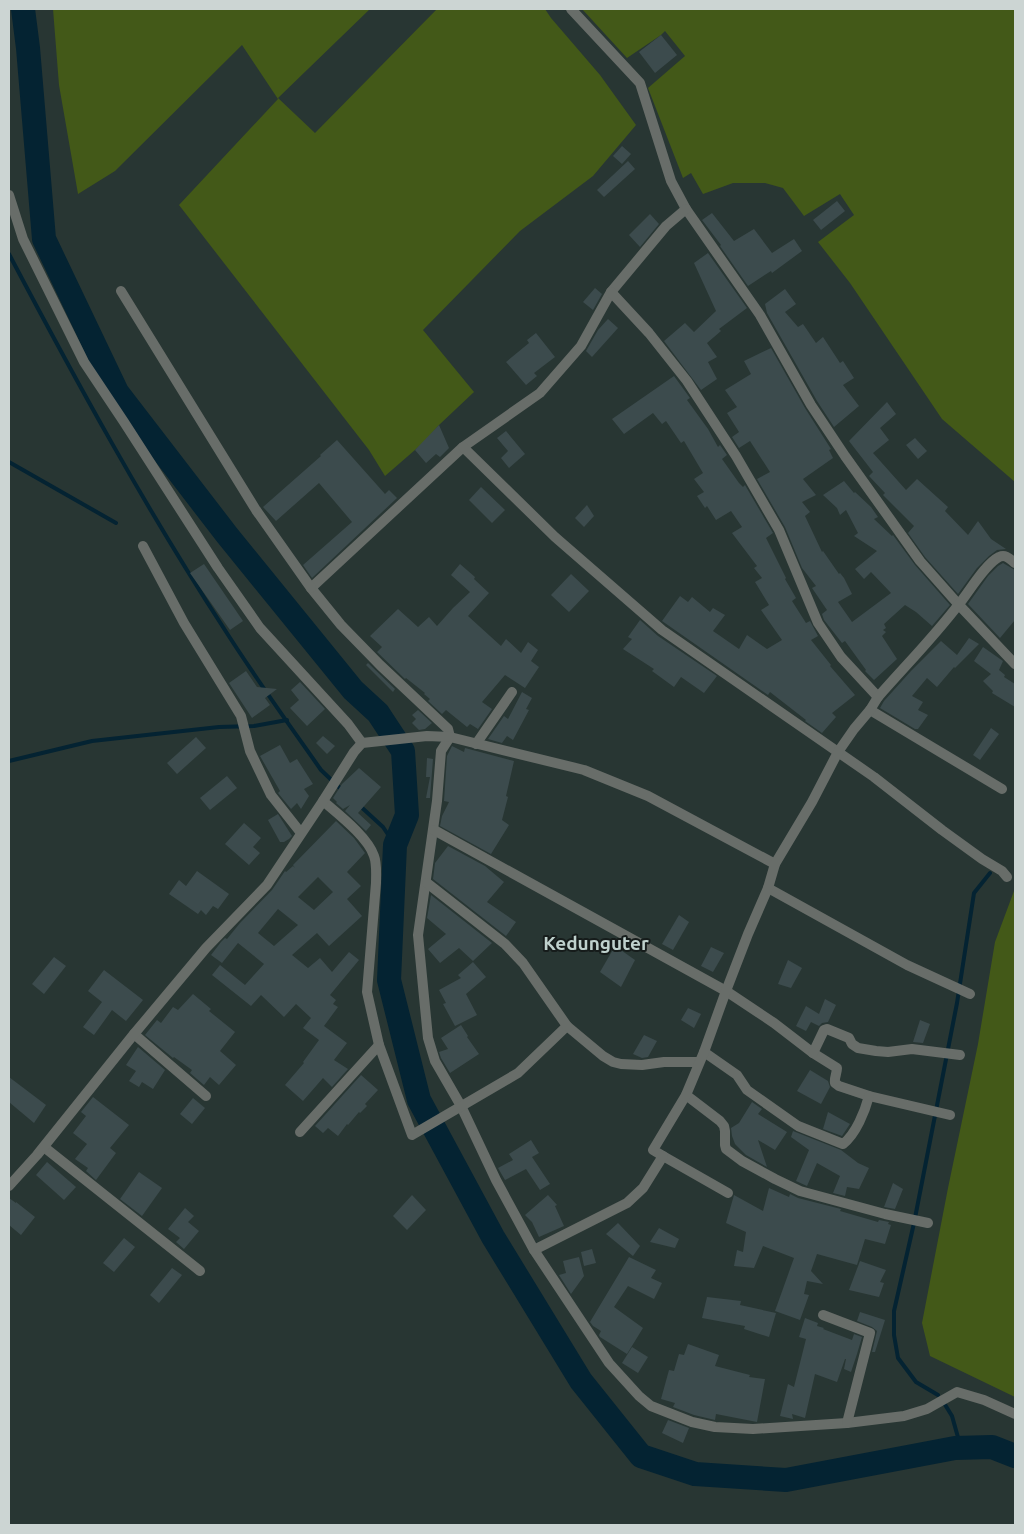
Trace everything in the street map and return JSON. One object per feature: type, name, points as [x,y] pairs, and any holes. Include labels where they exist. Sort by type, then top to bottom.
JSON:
[{"type":"street","points":[[571,9],[640,83],[670,181],[686,209],[760,314],[811,405],[845,456],[920,561],[1015,664]]},
{"type":"street","points":[[9,195],[23,239],[84,362],[218,568],[260,628],[348,724],[362,743]]},
{"type":"street","points":[[311,588],[463,447],[540,393],[581,346],[611,292],[666,226],[686,209]]},
{"type":"street","points":[[121,291],[256,510],[311,588],[341,625],[448,729],[450,737],[441,751],[434,830],[418,935],[428,1038],[435,1061],[458,1108],[534,1250],[609,1363],[639,1396],[652,1406],[692,1422],[715,1427],[754,1430],[847,1423],[904,1416],[927,1410],[957,1392],[984,1400],[1015,1414]]},
{"type":"street","points":[[611,292],[649,333],[688,381],[736,456],[778,530],[818,623],[841,657],[878,697]]},
{"type":"street","points":[[463,447],[554,537],[662,630],[874,777],[950,836],[982,859],[1002,870],[1007,877]]},
{"type":"street","points":[[143,546],[184,623],[241,716],[250,751],[271,795],[301,834]]},
{"type":"street","points":[[728,1193],[653,1150],[686,1095],[768,888],[775,864],[812,802],[838,752],[878,697],[959,605],[995,560],[1001,556],[1007,556],[1015,564]]},
{"type":"street","points":[[476,744],[512,692]]},
{"type":"street","points":[[870,710],[1002,790]]},
{"type":"street","points":[[9,1186],[44,1147],[134,1034],[206,948],[267,884],[354,752],[362,743],[426,736],[450,737],[584,770],[648,796],[775,864]]},
{"type":"street","points":[[323,801],[349,823],[370,846],[374,856],[376,883],[367,992],[379,1045],[412,1136],[518,1073],[567,1026]]},
{"type":"street","points":[[434,830],[726,992],[774,1023],[813,1053],[837,1068],[834,1079],[838,1086],[869,1096],[946,1114]]},
{"type":"street","points":[[426,883],[505,944],[523,963],[567,1026],[603,1056],[613,1062],[622,1064],[642,1065],[664,1062],[699,1062]]},
{"type":"street","points":[[768,888],[907,965],[963,990]]},
{"type":"street","points":[[813,1053],[824,1030],[827,1029],[848,1038],[852,1044],[866,1050],[888,1052],[912,1049],[951,1054]]},
{"type":"street","points":[[134,1034],[206,1096]]},
{"type":"street","points":[[300,1132],[379,1045]]},
{"type":"street","points":[[704,1052],[737,1074],[747,1090],[798,1126],[844,1144],[850,1138],[866,1109],[869,1096]]},
{"type":"street","points":[[686,1095],[720,1121],[724,1126],[724,1144],[726,1149],[742,1162],[800,1191],[885,1214],[928,1223]]},
{"type":"street","points":[[44,1147],[200,1271]]},
{"type":"street","points":[[534,1250],[627,1203],[643,1188],[663,1156]]},
{"type":"street","points":[[823,1315],[870,1333],[847,1423]]},
{"type":"green space","points":[[53,9],[370,9],[278,98],[315,133],[437,9],[545,9],[600,75],[636,125],[593,176],[520,231],[423,330],[474,392],[423,443],[385,476],[369,450],[179,205],[278,99],[242,45],[115,171],[78,194],[59,85]]},
{"type":"green space","points":[[582,9],[1015,9],[1015,482],[942,419],[850,283],[818,242],[854,215],[840,194],[804,216],[783,188],[765,183],[733,183],[703,194],[691,173],[683,178],[648,88],[685,56],[665,31],[627,58]]},
{"type":"green space","points":[[1014,891],[1015,1397],[930,1356],[922,1323],[978,1044],[995,942]]},
{"type":"building","points":[[661,35],[677,55],[655,73],[639,52]]},
{"type":"building","points":[[622,146],[631,154],[622,164],[613,156]]},
{"type":"building","points":[[628,161],[635,169],[604,197],[597,190]]},
{"type":"building","points":[[837,201],[845,211],[821,230],[813,220]]},
{"type":"building","points":[[712,213],[734,241],[754,229],[772,253],[794,239],[802,251],[772,273],[771,271],[748,286],[702,220]]},
{"type":"building","points":[[650,214],[659,224],[640,247],[629,235]]},
{"type":"building","points":[[708,253],[747,308],[719,329],[721,331],[707,343],[717,357],[708,362],[717,379],[701,390],[664,341],[685,323],[694,332],[716,311],[694,263]]},
{"type":"building","points":[[595,288],[602,294],[593,310],[583,302]]},
{"type":"building","points":[[785,289],[796,304],[785,312],[798,327],[803,324],[816,343],[823,337],[840,363],[843,361],[854,378],[843,385],[859,406],[834,427],[767,313],[765,304]]},
{"type":"building","points":[[608,319],[618,328],[592,357],[586,351],[598,330]]},
{"type":"building","points":[[536,333],[555,357],[534,373],[537,376],[526,385],[506,362],[529,343],[527,340]]},
{"type":"building","points":[[771,348],[831,449],[829,450],[833,458],[803,479],[816,495],[802,502],[810,512],[805,516],[822,552],[844,578],[852,594],[838,602],[852,622],[891,593],[871,572],[864,579],[855,569],[877,551],[854,536],[858,533],[846,510],[840,515],[837,508],[823,495],[844,481],[854,493],[871,507],[878,517],[874,519],[893,535],[915,565],[950,605],[932,626],[905,605],[884,624],[886,628],[883,630],[886,632],[882,636],[897,659],[874,680],[865,671],[845,641],[842,643],[824,620],[822,614],[827,610],[812,588],[816,586],[802,568],[785,527],[757,479],[770,472],[750,441],[739,448],[732,437],[739,432],[727,413],[737,407],[725,390],[751,374],[744,361]]},
{"type":"building","points":[[674,376],[690,398],[687,400],[708,429],[718,447],[720,445],[727,455],[722,459],[739,483],[743,487],[745,485],[773,533],[766,538],[796,598],[792,601],[806,623],[810,621],[818,636],[811,640],[855,695],[832,713],[836,717],[822,733],[770,692],[768,695],[662,621],[680,596],[688,602],[692,597],[710,612],[713,608],[725,615],[713,631],[739,649],[747,635],[767,649],[782,640],[761,610],[769,605],[755,582],[762,578],[754,568],[757,566],[732,533],[742,527],[731,511],[716,520],[707,506],[705,508],[697,496],[704,492],[694,479],[703,473],[684,441],[681,443],[666,421],[662,424],[653,413],[624,434],[612,419]]},
{"type":"building","points":[[887,402],[896,414],[880,428],[889,440],[873,453],[906,490],[917,479],[948,507],[945,511],[968,535],[978,521],[991,539],[1006,549],[997,550],[989,556],[977,568],[958,594],[925,557],[908,533],[914,526],[883,495],[885,493],[869,476],[873,472],[849,441]]},
{"type":"building","points":[[439,425],[449,448],[440,457],[436,454],[426,463],[415,450]]},
{"type":"building","points":[[506,431],[525,454],[509,468],[501,458],[508,451],[497,438]]},
{"type":"building","points":[[915,438],[927,451],[918,459],[906,445]]},
{"type":"building","points":[[337,440],[385,494],[389,490],[397,498],[312,578],[303,565],[352,522],[319,483],[276,521],[263,507]]},
{"type":"building","points":[[481,487],[505,510],[492,523],[469,500]]},
{"type":"building","points":[[587,505],[594,516],[584,527],[575,518]]},
{"type":"building","points":[[1003,563],[1015,570],[1015,620],[1000,638],[968,604],[988,576]]},
{"type":"building","points":[[204,564],[243,621],[230,630],[190,573]]},
{"type":"building","points":[[460,564],[489,593],[468,616],[501,646],[506,639],[521,653],[528,642],[538,650],[531,661],[539,667],[525,688],[505,675],[482,702],[492,709],[478,729],[470,724],[467,727],[446,710],[442,714],[428,701],[430,699],[425,693],[405,679],[377,652],[382,647],[370,636],[398,609],[418,627],[429,617],[437,626],[470,592],[451,575]]},
{"type":"building","points":[[571,574],[589,591],[569,612],[551,595]]},
{"type":"building","points":[[640,620],[658,636],[717,676],[704,693],[681,677],[674,687],[652,671],[654,669],[623,649],[632,639],[628,637]]},
{"type":"building","points":[[969,638],[979,644],[954,667],[937,687],[927,678],[912,696],[923,702],[918,710],[928,715],[918,729],[880,708],[911,671],[941,641],[957,655]]},
{"type":"building","points":[[983,647],[1003,661],[999,670],[1005,675],[1004,677],[1015,684],[1015,707],[992,693],[993,691],[983,681],[991,674],[974,661]]},
{"type":"building","points":[[368,663],[395,689],[393,692],[366,665]]},
{"type":"building","points":[[246,671],[257,687],[277,689],[265,698],[270,705],[252,718],[229,683]]},
{"type":"building","points":[[300,682],[325,709],[307,726],[290,708],[299,700],[291,690]]},
{"type":"building","points":[[522,692],[532,698],[526,709],[529,710],[513,740],[507,736],[502,743],[488,739],[504,716],[508,719]]},
{"type":"building","points":[[418,710],[432,723],[425,729],[419,730],[412,723],[416,719],[412,715]]},
{"type":"building","points":[[991,728],[999,734],[980,760],[973,755]]},
{"type":"building","points":[[323,736],[335,746],[327,754],[316,743]]},
{"type":"building","points":[[196,737],[206,748],[177,774],[167,763]]},
{"type":"building","points":[[280,745],[290,763],[297,759],[313,784],[304,789],[309,796],[301,809],[297,803],[291,809],[278,793],[280,791],[260,756]]},
{"type":"building","points":[[452,746],[464,752],[465,748],[514,761],[502,820],[509,825],[491,854],[440,826],[442,816],[449,802],[444,801],[447,756]]},
{"type":"building","points":[[427,758],[433,759],[430,798],[426,798],[430,777],[426,777]]},
{"type":"building","points":[[359,768],[381,787],[358,813],[371,825],[366,831],[345,811],[350,805],[343,809],[333,798],[342,784]]},
{"type":"building","points":[[227,776],[237,788],[210,810],[200,798]]},
{"type":"building","points":[[278,814],[292,836],[284,842],[280,842],[268,820]]},
{"type":"building","points":[[336,821],[354,838],[365,853],[347,872],[361,886],[347,899],[362,916],[329,946],[317,933],[292,955],[308,968],[320,958],[332,972],[349,952],[359,960],[330,995],[336,1000],[333,1004],[338,1007],[324,1026],[347,1043],[334,1060],[348,1069],[332,1087],[323,1078],[303,1101],[285,1085],[304,1063],[319,1040],[303,1028],[311,1018],[296,1004],[284,1017],[261,995],[251,1006],[212,975],[220,965],[245,985],[264,964],[238,943],[222,963],[211,955],[221,942],[225,938],[227,939],[272,890],[285,871],[293,866],[295,868],[293,865]],"holes":[[[318,877],[333,892],[314,910],[298,897]],[[278,909],[298,925],[274,946],[258,933]]]},
{"type":"building","points":[[244,823],[261,838],[253,847],[260,853],[249,865],[225,844]]},
{"type":"building","points":[[448,846],[485,866],[504,882],[487,902],[516,922],[506,936],[433,879],[435,863]]},
{"type":"building","points":[[197,871],[229,894],[218,909],[213,906],[206,915],[201,910],[198,914],[169,894],[179,880],[186,886]]},
{"type":"building","points":[[431,895],[492,943],[473,961],[459,948],[440,963],[428,949],[446,934],[427,918]]},
{"type":"building","points":[[679,915],[689,922],[673,950],[662,944]]},
{"type":"building","points":[[615,946],[635,960],[621,987],[600,972]]},
{"type":"building","points":[[711,947],[724,953],[713,972],[701,966]]},
{"type":"building","points":[[54,957],[66,966],[44,994],[32,984]]},
{"type":"building","points":[[788,960],[802,968],[791,988],[778,984]]},
{"type":"building","points":[[473,962],[486,977],[466,994],[477,1015],[455,1026],[443,1004],[446,1003],[439,990],[461,978],[458,975]]},
{"type":"building","points":[[104,970],[143,1000],[126,1021],[112,1010],[94,1035],[83,1027],[102,1002],[88,991]]},
{"type":"building","points":[[193,994],[211,1009],[209,1011],[235,1032],[220,1051],[236,1065],[219,1085],[210,1077],[204,1085],[190,1073],[192,1070],[173,1058],[145,1035],[157,1020],[161,1023],[173,1007],[178,1010]]},
{"type":"building","points":[[825,999],[836,1005],[828,1022],[822,1023],[819,1026],[811,1022],[806,1031],[796,1026],[806,1006],[819,1014]]},
{"type":"building","points":[[688,1008],[701,1014],[694,1028],[681,1020]]},
{"type":"building","points":[[920,1020],[930,1024],[923,1043],[913,1042]]},
{"type":"building","points":[[461,1025],[479,1054],[450,1073],[439,1052],[448,1049],[441,1038]]},
{"type":"building","points":[[644,1035],[657,1041],[648,1057],[642,1058],[633,1054]]},
{"type":"building","points":[[138,1047],[165,1070],[153,1089],[142,1082],[139,1087],[129,1081],[136,1071],[126,1065]]},
{"type":"building","points":[[810,1070],[828,1081],[830,1087],[821,1104],[797,1091]]},
{"type":"building","points":[[361,1075],[378,1090],[365,1104],[367,1106],[347,1124],[338,1136],[328,1128],[323,1133],[315,1126]]},
{"type":"building","points":[[9,1077],[46,1105],[34,1123],[9,1102]]},
{"type":"building","points":[[93,1097],[129,1125],[110,1148],[116,1153],[96,1180],[86,1171],[88,1168],[75,1159],[87,1144],[73,1133],[86,1116],[81,1112]]},
{"type":"building","points":[[193,1098],[205,1108],[192,1124],[180,1114]]},
{"type":"building","points":[[752,1102],[762,1109],[758,1114],[787,1132],[775,1150],[758,1140],[767,1167],[746,1155],[735,1144],[732,1136],[731,1128],[739,1123]]},
{"type":"building","points":[[828,1112],[850,1124],[842,1136],[823,1129]]},
{"type":"building","points":[[793,1131],[841,1150],[858,1163],[869,1168],[859,1189],[847,1187],[845,1196],[833,1193],[840,1176],[817,1163],[807,1186],[796,1181],[809,1150],[791,1137]]},
{"type":"building","points":[[531,1140],[539,1153],[532,1157],[550,1184],[540,1190],[526,1169],[505,1180],[498,1168],[513,1160],[509,1154]]},
{"type":"building","points":[[47,1162],[76,1187],[64,1200],[36,1175]]},
{"type":"building","points":[[139,1172],[162,1188],[142,1216],[120,1199]]},
{"type":"building","points":[[893,1183],[903,1189],[895,1209],[884,1207]]},
{"type":"building","points":[[769,1188],[789,1197],[790,1194],[878,1222],[879,1220],[889,1222],[888,1224],[891,1225],[885,1244],[865,1239],[857,1265],[817,1254],[811,1271],[823,1284],[807,1281],[804,1294],[809,1295],[800,1320],[775,1311],[794,1258],[763,1246],[754,1268],[734,1266],[737,1250],[743,1252],[746,1232],[726,1223],[734,1195],[763,1211]]},
{"type":"building","points":[[412,1195],[426,1210],[407,1230],[393,1216]]},
{"type":"building","points":[[548,1195],[557,1205],[555,1206],[564,1226],[539,1237],[532,1222],[525,1215]]},
{"type":"building","points":[[9,1198],[35,1217],[21,1235],[9,1225]]},
{"type":"building","points":[[185,1208],[194,1216],[188,1222],[199,1231],[184,1249],[176,1242],[180,1238],[168,1229]]},
{"type":"building","points":[[618,1223],[640,1246],[633,1256],[606,1234]]},
{"type":"building","points":[[659,1228],[679,1239],[675,1248],[650,1242]]},
{"type":"building","points":[[124,1238],[135,1247],[114,1272],[103,1263]]},
{"type":"building","points":[[592,1249],[596,1263],[584,1266],[581,1252]]},
{"type":"building","points":[[579,1257],[584,1276],[571,1294],[559,1275],[566,1273],[563,1261]]},
{"type":"building","points":[[629,1257],[656,1270],[651,1278],[662,1283],[654,1299],[628,1286],[614,1307],[643,1328],[627,1354],[600,1337],[601,1331],[590,1322]]},
{"type":"building","points":[[860,1261],[886,1270],[880,1282],[884,1283],[879,1297],[849,1290]]},
{"type":"building","points":[[172,1268],[182,1275],[159,1303],[150,1295]]},
{"type":"building","points":[[707,1297],[741,1301],[740,1305],[776,1313],[769,1337],[744,1329],[745,1326],[702,1318]]},
{"type":"building","points":[[860,1312],[885,1320],[875,1352],[872,1352],[877,1331],[857,1321]]},
{"type":"building","points":[[805,1318],[818,1323],[817,1326],[823,1329],[852,1340],[854,1334],[862,1337],[851,1372],[844,1369],[845,1359],[837,1382],[815,1374],[805,1418],[792,1414],[793,1419],[780,1416],[788,1384],[794,1387],[806,1339],[799,1337]]},
{"type":"building","points":[[688,1344],[719,1355],[715,1366],[750,1375],[749,1377],[765,1379],[757,1422],[716,1414],[715,1420],[694,1415],[673,1407],[675,1403],[661,1399],[669,1370],[674,1371],[679,1354],[684,1355]]},
{"type":"building","points":[[632,1347],[648,1357],[638,1373],[622,1363]]},
{"type":"building","points":[[668,1420],[689,1428],[683,1443],[662,1433]]},
{"type":"waterway","points":[[23,9],[44,239],[117,392],[227,535],[353,690],[378,713],[403,751],[407,815],[395,845],[389,980],[419,1100],[493,1237],[581,1381],[641,1456],[695,1474],[786,1480],[955,1448],[992,1447],[1015,1456]]},
{"type":"waterway","points":[[9,254],[112,443],[194,582],[271,699],[321,770],[342,790]]},
{"type":"waterway","points":[[9,462],[116,523]]},
{"type":"waterway","points":[[9,761],[92,741],[219,727],[254,726],[287,720]]},
{"type":"waterway","points":[[359,805],[383,827],[395,845]]},
{"type":"waterway","points":[[915,1218],[957,1003],[974,893],[990,873]]},
{"type":"waterway","points":[[914,1223],[894,1311],[894,1335],[898,1358],[916,1382],[938,1395]]},
{"type":"waterway","points":[[944,1403],[952,1416],[961,1448]]},
{"type":"district","name":"Kedunguter","points":[[596,943]]}]
